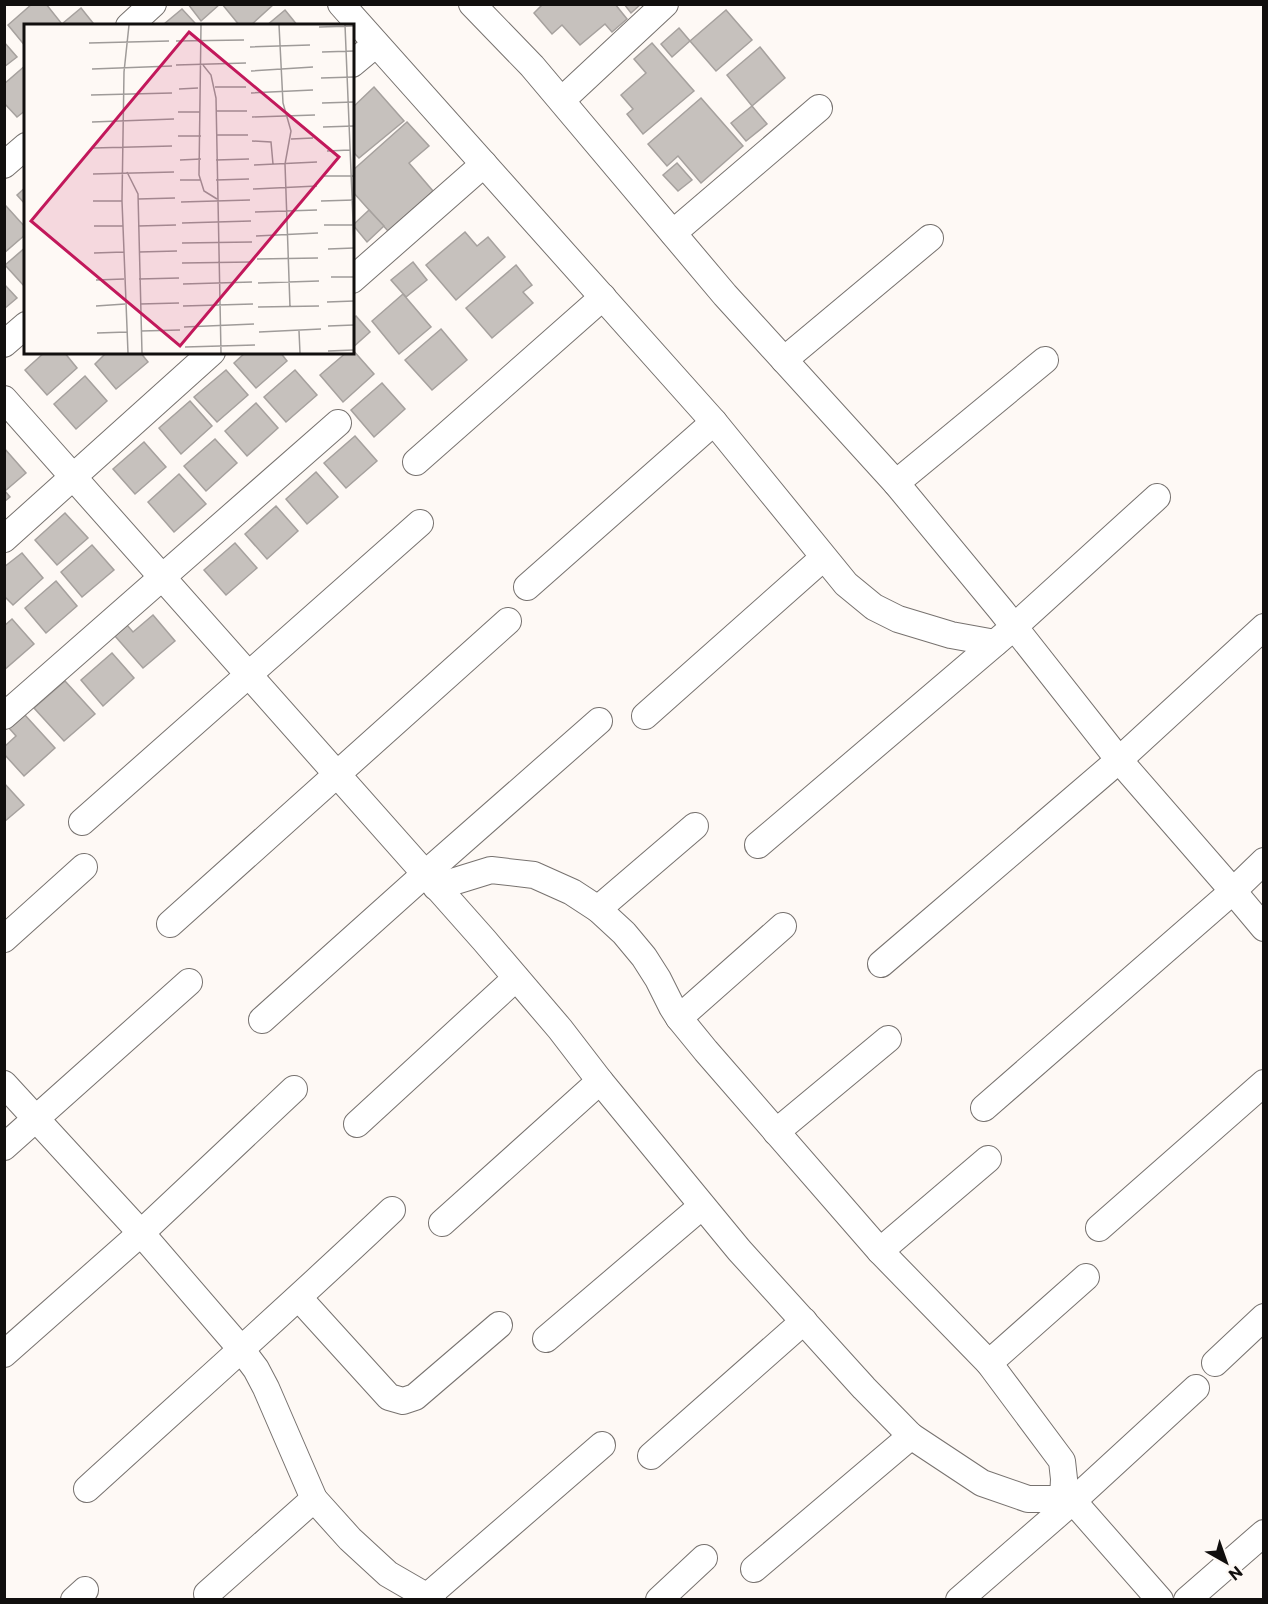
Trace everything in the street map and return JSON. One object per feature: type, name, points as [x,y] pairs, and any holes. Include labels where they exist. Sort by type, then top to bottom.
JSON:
[{"type":"street","points":[[131,24],[153,4]]},
{"type":"street","points":[[341,4],[714,422],[846,584],[874,607],[898,619],[951,635],[1005,635]]},
{"type":"street","points":[[472,4],[532,66],[726,295],[896,483],[1005,635],[1119,760],[1263,928]]},
{"type":"street","points":[[562,100],[665,4]]},
{"type":"street","points":[[354,62],[376,44]]},
{"type":"street","points":[[673,233],[819,108]]},
{"type":"street","points":[[4,165],[24,148]]},
{"type":"street","points":[[354,278],[484,164]]},
{"type":"street","points":[[784,360],[930,238]]},
{"type":"street","points":[[416,462],[603,297]]},
{"type":"street","points":[[4,344],[24,327]]},
{"type":"street","points":[[4,538],[210,354]]},
{"type":"street","points":[[896,483],[1046,360]]},
{"type":"street","points":[[4,399],[163,576],[516,978],[739,1250],[864,1388],[911,1436],[982,1482],[1028,1498],[1068,1500]]},
{"type":"street","points":[[527,587],[714,422]]},
{"type":"street","points":[[4,716],[338,423]]},
{"type":"street","points":[[758,845],[1005,635],[1157,497]]},
{"type":"street","points":[[82,822],[420,523]]},
{"type":"street","points":[[645,716],[824,558]]},
{"type":"street","points":[[170,924],[508,621]]},
{"type":"street","points":[[881,964],[1119,760],[1263,627]]},
{"type":"street","points":[[262,1020],[430,880],[599,721]]},
{"type":"street","points":[[597,909],[695,826]]},
{"type":"street","points":[[984,1108],[1233,891],[1263,861]]},
{"type":"street","points":[[4,939],[84,867]]},
{"type":"street","points":[[430,880],[491,870],[534,875],[572,892],[597,909],[624,933],[644,957],[679,1018],[880,1251],[989,1364],[1062,1461],[1068,1500],[1160,1599]]},
{"type":"street","points":[[679,1018],[783,926]]},
{"type":"street","points":[[357,1124],[516,978]]},
{"type":"street","points":[[4,1147],[189,982]]},
{"type":"street","points":[[776,1132],[888,1038]]},
{"type":"street","points":[[442,1223],[600,1081]]},
{"type":"street","points":[[1099,1228],[1263,1083]]},
{"type":"street","points":[[4,1084],[141,1233],[241,1348],[266,1388],[314,1499],[350,1539],[388,1574],[427,1598],[602,1445]]},
{"type":"street","points":[[4,1354],[141,1233],[294,1089]]},
{"type":"street","points":[[880,1251],[988,1159]]},
{"type":"street","points":[[546,1339],[702,1206]]},
{"type":"street","points":[[87,1489],[299,1298],[392,1210]]},
{"type":"street","points":[[989,1364],[1086,1277]]},
{"type":"street","points":[[299,1298],[389,1397],[404,1401],[415,1397],[499,1325]]},
{"type":"street","points":[[1215,1363],[1263,1317]]},
{"type":"street","points":[[651,1456],[804,1321]]},
{"type":"street","points":[[960,1599],[1068,1500],[1196,1388]]},
{"type":"street","points":[[754,1569],[911,1436]]},
{"type":"street","points":[[207,1594],[314,1499]]},
{"type":"street","points":[[1187,1599],[1263,1533]]},
{"type":"street","points":[[659,1599],[704,1558]]},
{"type":"building","points":[[32,4],[46,4],[62,24],[24,24],[24,45],[8,25]]},
{"type":"building","points":[[188,4],[220,4],[201,21]]},
{"type":"building","points":[[222,4],[274,4],[252,24],[238,24]]},
{"type":"building","points":[[543,4],[615,4],[627,19],[612,32],[605,24],[580,45],[562,25],[552,34],[534,13]]},
{"type":"building","points":[[624,4],[641,4],[631,13]]},
{"type":"building","points":[[81,8],[93,23],[92,24],[62,24]]},
{"type":"building","points":[[182,9],[195,23],[194,24],[164,24]]},
{"type":"building","points":[[285,10],[296,24],[268,24]]},
{"type":"building","points":[[726,10],[752,40],[716,71],[690,41]]},
{"type":"building","points":[[679,28],[690,41],[672,57],[661,44]]},
{"type":"building","points":[[4,42],[17,57],[4,67]]},
{"type":"building","points":[[652,43],[694,91],[643,134],[627,114],[633,109],[621,95],[646,73],[634,59]]},
{"type":"building","points":[[760,47],[785,78],[752,106],[727,75]]},
{"type":"building","points":[[24,67],[24,112],[17,117],[4,103],[4,84]]},
{"type":"building","points":[[374,87],[404,121],[359,158],[354,153],[354,106]]},
{"type":"building","points":[[701,98],[743,146],[701,183],[678,156],[667,166],[648,144]]},
{"type":"building","points":[[752,106],[767,124],[746,141],[731,123]]},
{"type":"building","points":[[407,122],[429,146],[409,163],[433,191],[388,231],[354,193],[354,169]]},
{"type":"building","points":[[677,163],[692,180],[678,191],[663,175]]},
{"type":"building","points":[[24,189],[24,203],[17,195]]},
{"type":"building","points":[[6,206],[24,226],[24,236],[4,253],[4,208]]},
{"type":"building","points":[[369,210],[384,226],[367,242],[354,224]]},
{"type":"building","points":[[465,232],[477,246],[488,237],[505,257],[456,300],[426,265]]},
{"type":"building","points":[[24,249],[24,286],[5,265]]},
{"type":"building","points":[[413,262],[427,280],[406,297],[391,280]]},
{"type":"building","points":[[516,265],[532,285],[523,292],[533,303],[492,338],[466,308]]},
{"type":"building","points":[[4,284],[17,298],[4,309]]},
{"type":"building","points":[[403,294],[431,327],[399,354],[372,321]]},
{"type":"building","points":[[356,316],[370,332],[354,346],[354,318]]},
{"type":"building","points":[[441,329],[467,360],[432,390],[405,360]]},
{"type":"building","points":[[354,351],[374,374],[343,402],[320,375],[345,354],[354,354]]},
{"type":"building","points":[[43,354],[66,354],[77,368],[47,395],[25,370]]},
{"type":"building","points":[[105,354],[142,354],[148,362],[116,389],[95,364]]},
{"type":"building","points":[[244,354],[282,354],[287,361],[256,388],[234,363]]},
{"type":"building","points":[[226,370],[248,395],[217,422],[194,397]]},
{"type":"building","points":[[295,370],[317,395],[286,422],[264,397]]},
{"type":"building","points":[[85,376],[107,401],[76,429],[54,404]]},
{"type":"building","points":[[382,383],[405,409],[374,437],[351,410]]},
{"type":"building","points":[[190,401],[212,426],[181,454],[159,428]]},
{"type":"building","points":[[256,403],[278,428],[247,456],[225,431]]},
{"type":"building","points":[[355,436],[377,461],[346,488],[324,463]]},
{"type":"building","points":[[215,439],[237,463],[206,491],[184,466]]},
{"type":"building","points":[[144,442],[166,467],[135,494],[113,469]]},
{"type":"building","points":[[4,448],[26,473],[5,491],[10,497],[4,502]]},
{"type":"building","points":[[316,472],[338,497],[307,524],[286,499]]},
{"type":"building","points":[[179,474],[206,504],[174,532],[148,502]]},
{"type":"building","points":[[276,506],[298,531],[267,559],[245,534]]},
{"type":"building","points":[[65,513],[88,538],[57,565],[35,540]]},
{"type":"building","points":[[235,543],[257,568],[226,595],[204,570]]},
{"type":"building","points":[[92,545],[114,570],[82,597],[61,572]]},
{"type":"building","points":[[22,553],[43,578],[13,605],[4,596],[4,567]]},
{"type":"building","points":[[56,581],[77,606],[46,633],[25,608]]},
{"type":"building","points":[[153,615],[175,641],[143,668],[115,636],[127,625],[133,632]]},
{"type":"building","points":[[12,619],[34,644],[4,670],[4,626]]},
{"type":"building","points":[[112,653],[134,678],[103,706],[81,680]]},
{"type":"building","points":[[65,681],[95,714],[64,741],[34,708]]},
{"type":"building","points":[[24,714],[55,748],[24,776],[4,754],[4,747],[16,736],[9,728]]},
{"type":"building","points":[[4,783],[24,805],[4,822]]}]
